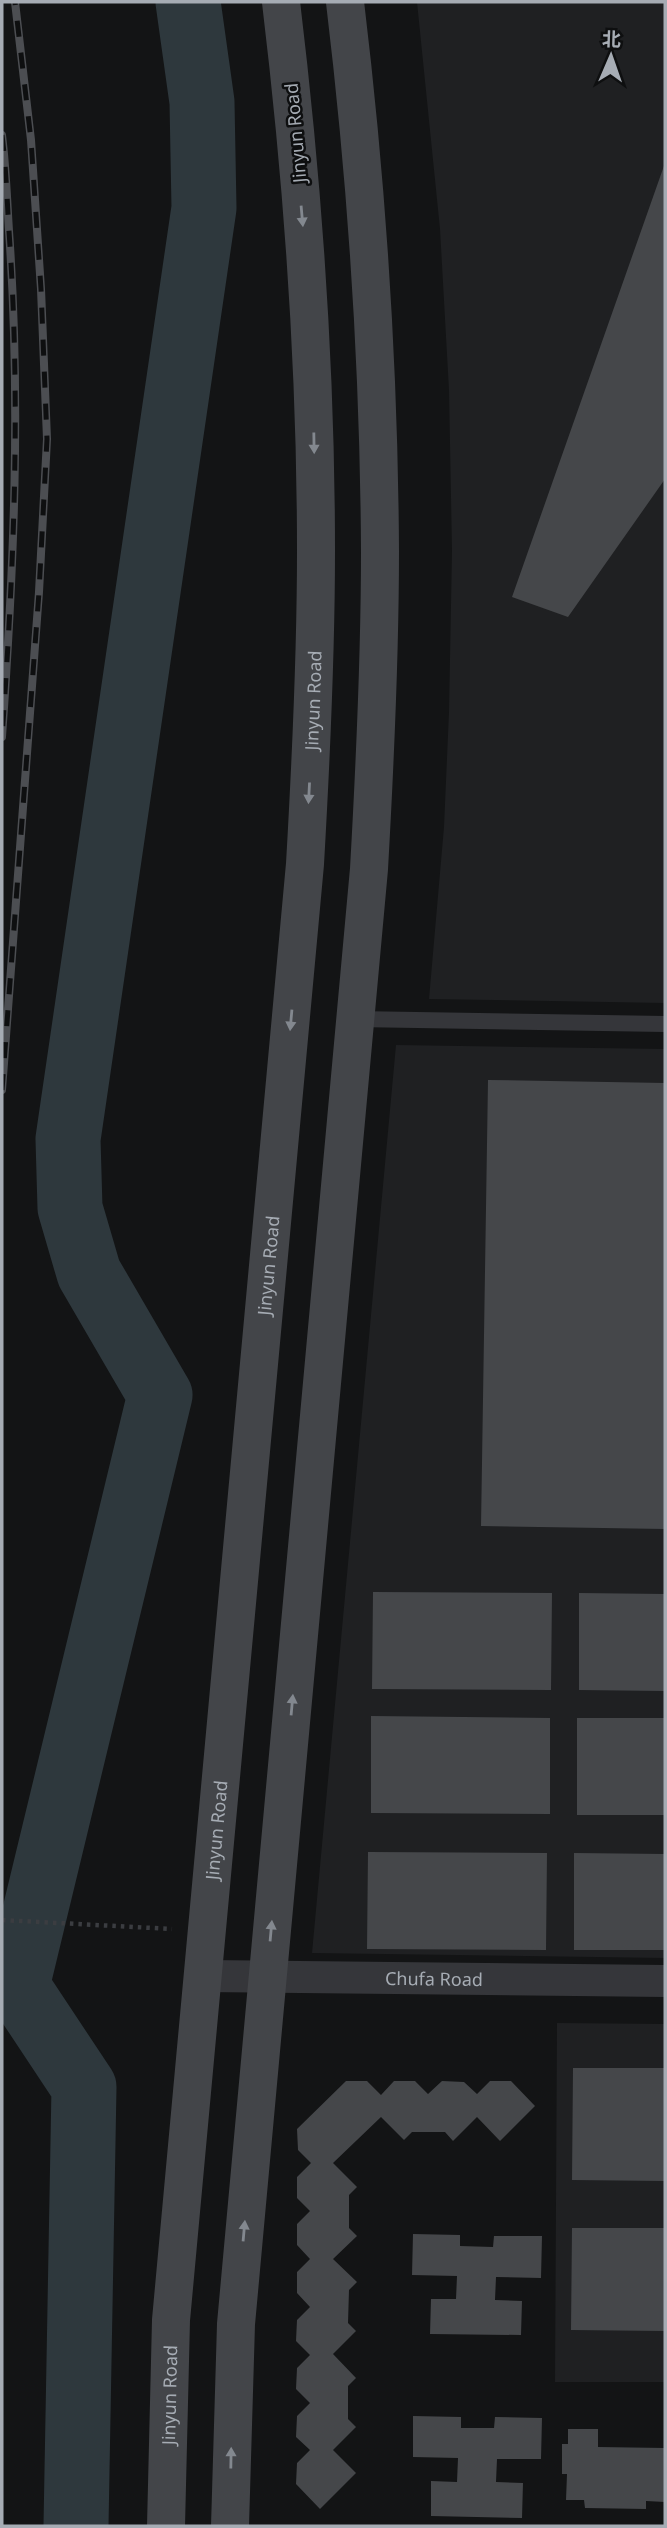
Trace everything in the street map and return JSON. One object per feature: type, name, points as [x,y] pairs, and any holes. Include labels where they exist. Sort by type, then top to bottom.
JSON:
[{"type":"main road","name":"Jinyun Road","points":[[166,2526],[172,2320],[305,864],[313,708],[316,552],[313,395],[304,238],[291,82],[281,2]]},
{"type":"main road","points":[[230,2526],[236,2324],[355,1019],[372,816],[377,710],[380,551],[377,392],[368,234],[345,2]]},
{"type":"street","name":"Chufa Road","points":[[203,1976],[665,1981]]},
{"type":"lane","points":[[355,1019],[665,1024]]},
{"type":"path","points":[[2,1920],[74,1924]]},
{"type":"shaded area","points":[[417,2],[665,2],[665,1003],[429,999],[444,827],[452,551],[449,390],[440,229]]},
{"type":"shaded area","points":[[396,1045],[665,1049],[665,1958],[312,1953]]},
{"type":"shaded area","points":[[557,2023],[665,2024],[665,2382],[555,2382]]},
{"type":"building","points":[[665,163],[665,479],[568,617],[512,597]]},
{"type":"building","points":[[488,1080],[665,1083],[665,1529],[481,1526]]},
{"type":"building","points":[[373,1592],[552,1593],[551,1690],[372,1689]]},
{"type":"building","points":[[579,1593],[665,1594],[665,1691],[579,1690]]},
{"type":"building","points":[[371,1716],[550,1718],[550,1814],[371,1813]]},
{"type":"building","points":[[577,1718],[665,1718],[665,1815],[577,1815]]},
{"type":"building","points":[[368,1852],[547,1853],[546,1950],[367,1949]]},
{"type":"building","points":[[574,1853],[665,1854],[665,1950],[574,1950]]},
{"type":"building","points":[[573,2068],[665,2068],[665,2181],[572,2180]]},
{"type":"building","points":[[346,2081],[367,2081],[381,2095],[394,2081],[415,2081],[428,2094],[442,2081],[464,2082],[477,2094],[490,2081],[511,2081],[535,2106],[500,2141],[477,2117],[453,2141],[445,2132],[412,2132],[404,2140],[381,2117],[333,2163],[357,2187],[349,2195],[349,2228],[357,2236],[333,2259],[357,2282],[349,2290],[348,2323],[356,2331],[333,2354],[356,2378],[348,2386],[348,2419],[356,2427],[333,2450],[356,2473],[320,2509],[296,2484],[297,2463],[310,2450],[296,2437],[297,2416],[310,2403],[296,2389],[297,2368],[310,2355],[296,2341],[297,2320],[310,2307],[297,2293],[297,2272],[310,2259],[297,2245],[297,2224],[310,2211],[297,2198],[297,2177],[311,2163],[298,2150],[297,2129]]},
{"type":"building","points":[[572,2228],[665,2228],[665,2331],[571,2330]]},
{"type":"building","points":[[413,2234],[460,2235],[460,2246],[493,2247],[494,2236],[542,2236],[541,2278],[496,2277],[495,2300],[522,2301],[521,2335],[430,2334],[431,2299],[456,2299],[457,2276],[412,2275]]},
{"type":"building","points":[[413,2416],[461,2417],[461,2428],[494,2428],[495,2417],[542,2418],[541,2459],[497,2459],[496,2482],[523,2483],[522,2518],[431,2516],[431,2481],[457,2482],[458,2458],[413,2457]]},
{"type":"building","points":[[568,2429],[598,2429],[598,2447],[665,2448],[665,2502],[646,2501],[646,2509],[585,2508],[584,2500],[566,2500],[567,2474],[562,2474],[562,2444],[568,2444]]},
{"type":"waterway","points":[[76,2526],[84,2087],[17,1986],[160,1395],[89,1273],[70,1208],[68,1139],[204,208],[202,102],[188,2]]},
{"type":"railway","points":[[2,1090],[39,592],[47,439],[31,140],[15,2]]},
{"type":"railway","points":[[2,135],[15,358],[13,547],[2,737]]}]
